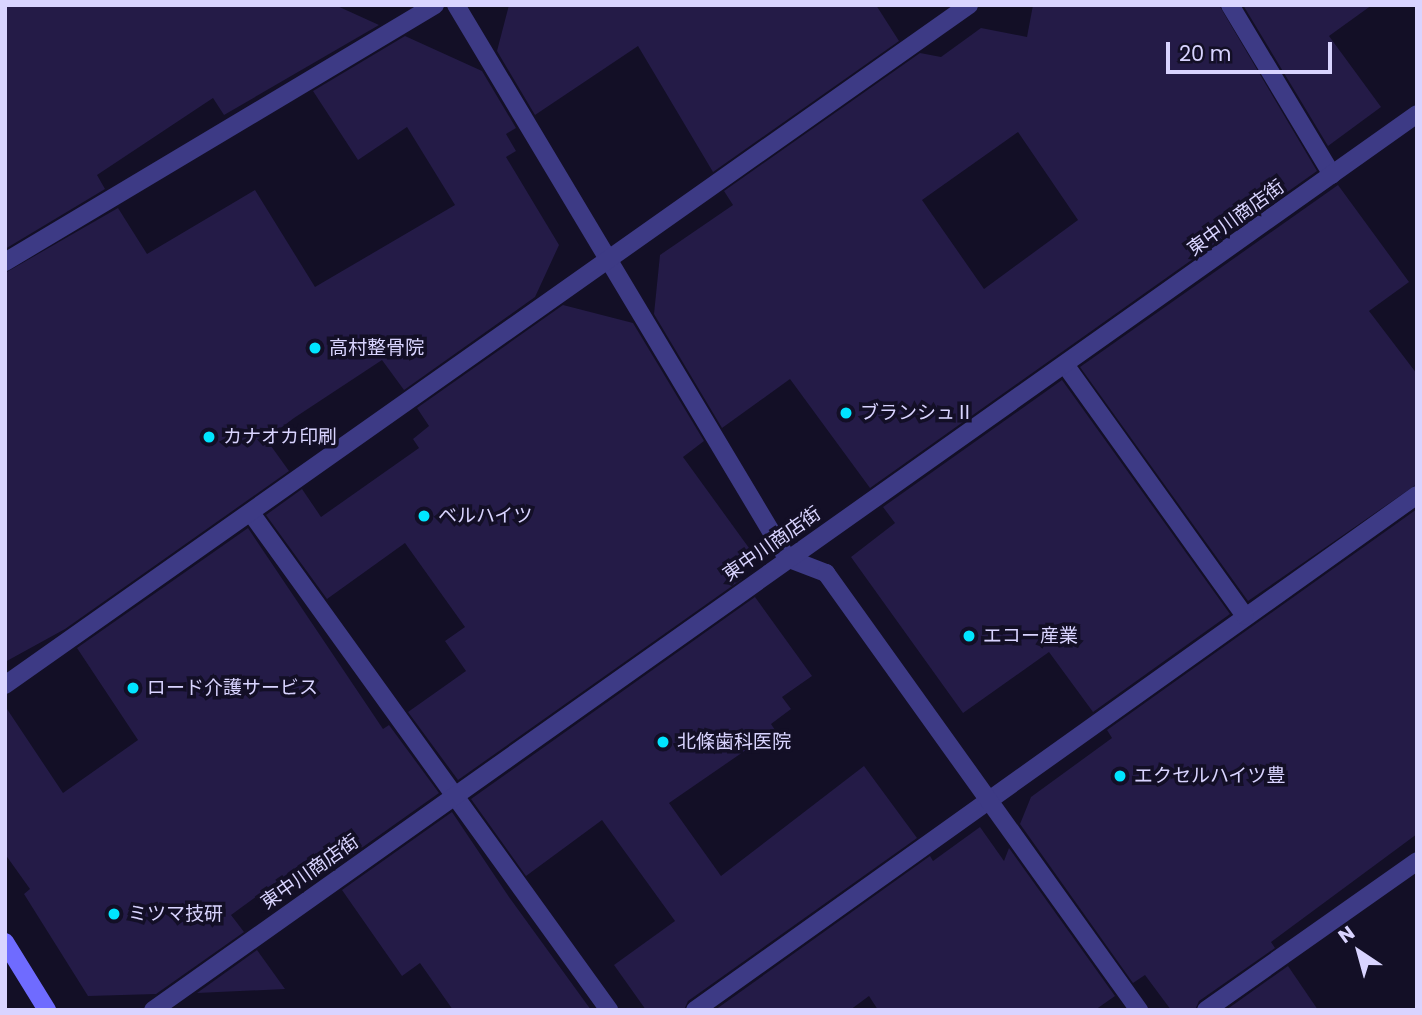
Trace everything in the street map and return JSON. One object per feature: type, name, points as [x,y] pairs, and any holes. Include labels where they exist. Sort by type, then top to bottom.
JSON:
[{"type":"street","points":[[5,262],[435,5]]},
{"type":"street","points":[[456,5],[613,260],[786,558],[826,573],[1139,1010]]},
{"type":"street","points":[[5,685],[613,260],[969,5]]},
{"type":"street","points":[[1230,5],[1332,175]]},
{"type":"street","name":"東中川商店街","points":[[153,1010],[786,558],[1066,366],[1417,114]]},
{"type":"street","points":[[1066,366],[1245,617]]},
{"type":"street","points":[[695,1010],[987,798],[1417,495]]},
{"type":"street","points":[[251,513],[456,794],[609,1010]]},
{"type":"street","points":[[1206,1010],[1417,861]]},
{"type":"street","points":[[5,942],[47,1010]]},
{"type":"building","points":[[5,5],[335,5],[379,25],[224,115],[213,98],[97,175],[105,189],[5,249]]},
{"type":"building","points":[[509,5],[876,5],[899,41],[713,172],[638,46],[535,115],[497,51]]},
{"type":"building","points":[[1033,5],[1219,5],[1317,171],[870,488],[790,379],[722,428],[654,314],[660,255],[733,205],[724,191],[920,53],[941,57],[981,28],[1027,37]],"holes":[[[1018,132],[1078,220],[984,289],[922,200]]]},
{"type":"building","points":[[1243,5],[1372,5],[1329,36],[1381,107],[1328,146]]},
{"type":"building","points":[[405,36],[482,71],[516,128],[506,134],[516,151],[506,157],[559,245],[535,297],[404,390],[382,360],[294,418],[266,439],[289,471],[65,629],[5,662],[5,273],[118,208],[147,254],[255,190],[315,287],[455,205],[407,127],[358,160],[313,91]]},
{"type":"building","points":[[1338,185],[1409,282],[1369,311],[1417,374],[1417,484],[1248,601],[1080,367]]},
{"type":"building","points":[[563,305],[633,323],[704,441],[683,457],[749,548],[729,562],[742,579],[458,780],[408,712],[466,671],[445,641],[465,627],[405,543],[327,599],[266,515],[302,489],[321,517],[419,448],[413,439],[429,426],[417,408]]},
{"type":"building","points":[[1062,380],[1230,614],[1093,712],[1049,652],[963,713],[851,557],[895,523],[883,507]]},
{"type":"building","points":[[1417,509],[1417,834],[1271,942],[1275,948],[1199,1001],[1195,1010],[1171,1010],[1145,975],[1133,983],[1020,824],[1031,797],[1112,738],[1107,730]]},
{"type":"building","points":[[248,528],[383,729],[389,725],[439,793],[329,871],[316,853],[231,915],[244,932],[156,994],[88,996],[24,894],[30,889],[5,854],[5,706],[63,793],[138,740],[77,648]]},
{"type":"building","points":[[755,597],[812,676],[782,697],[791,709],[771,724],[775,730],[669,803],[721,876],[864,766],[917,838],[688,1001],[684,1010],[646,1010],[614,965],[675,921],[602,820],[526,876],[471,799]]},
{"type":"building","points":[[452,812],[509,897],[591,1010],[453,1010],[420,963],[402,976],[342,890]]},
{"type":"building","points":[[980,827],[1004,861],[1009,848],[1115,996],[1095,1010],[878,1010],[869,996],[850,1010],[715,1010],[930,856],[933,861]]},
{"type":"building","points":[[257,950],[285,989],[197,993]]},
{"type":"building","points":[[1288,966],[1318,1010],[1226,1010]]},
{"type":"place","name":"高村整骨院","points":[[315,348]]},
{"type":"place","name":"ブランシュⅡ","points":[[846,413]]},
{"type":"place","name":"カナオカ印刷","points":[[209,437]]},
{"type":"place","name":"ベルハイツ","points":[[424,516]]},
{"type":"place","name":"エコー産業","points":[[969,636]]},
{"type":"place","name":"ロード介護サービス","points":[[133,688]]},
{"type":"place","name":"北條歯科医院","points":[[663,742]]},
{"type":"place","name":"エクセルハイツ豊","points":[[1120,776]]},
{"type":"place","name":"ミツマ技研","points":[[114,914]]}]
